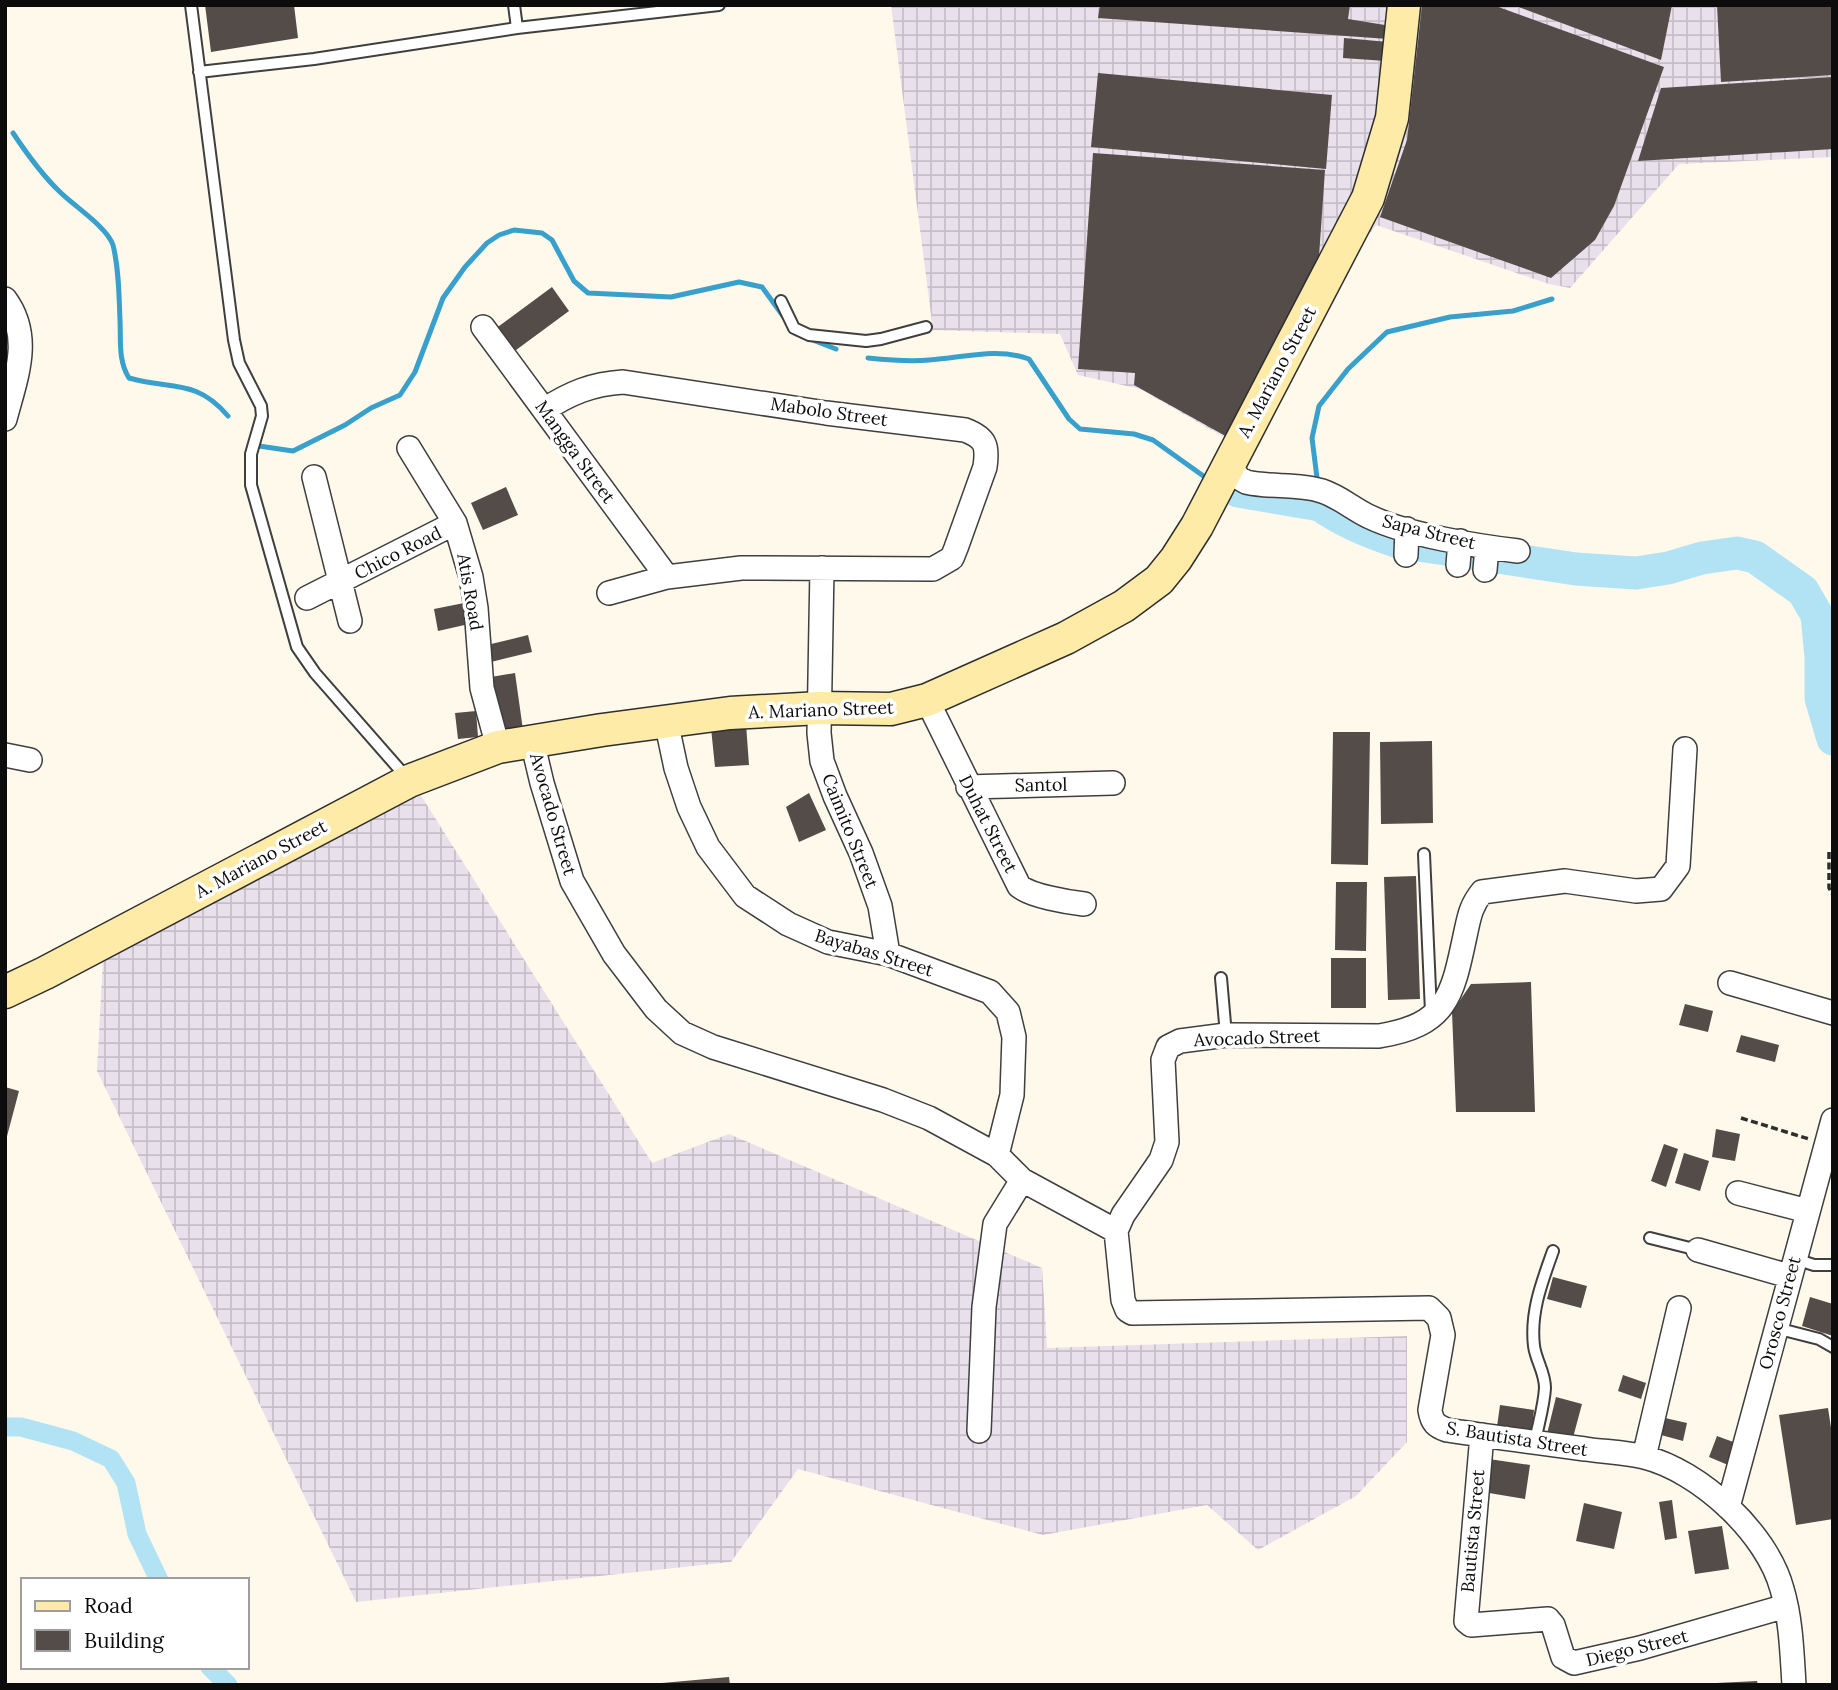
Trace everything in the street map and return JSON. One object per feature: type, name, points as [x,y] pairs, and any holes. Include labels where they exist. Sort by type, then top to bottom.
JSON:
[{"type":"street","name":"A. Mariano Street","points":[[5,992],[46,973],[409,781],[498,747],[666,720],[730,713],[820,708],[891,709],[926,700],[1066,638],[1124,606],[1159,580],[1176,559],[1223,476],[1368,198],[1392,118],[1404,5]]},
{"type":"street","points":[[5,299],[20,325],[21,348],[5,419]]},
{"type":"street","name":"Mangga Street","points":[[483,327],[667,577]]},
{"type":"street","name":"Mabolo Street","points":[[544,411],[579,390],[600,384],[623,382],[826,413],[965,430],[976,434],[984,442],[985,467],[952,558],[943,565],[921,569],[822,568]]},
{"type":"street","name":"Atis Road","points":[[409,448],[455,523],[471,577],[482,688],[498,747]]},
{"type":"street","name":"Sapa Street","points":[[1223,476],[1239,478],[1246,482],[1322,491],[1406,540],[1486,558],[1518,551]]},
{"type":"street","name":"Chico Road","points":[[314,477],[350,621]]},
{"type":"street","name":"Chico Road","points":[[340,583],[455,523]]},
{"type":"street","points":[[609,593],[667,577],[741,568],[822,568],[820,708]]},
{"type":"street","points":[[307,598],[340,583]]},
{"type":"street","name":"Duhat Street","points":[[926,700],[1018,886],[1038,896],[1084,904]]},
{"type":"street","name":"Caimito Street","points":[[820,708],[822,761],[880,906],[888,954]]},
{"type":"street","name":"Bayabas Street","points":[[666,720],[688,807],[708,847],[745,896],[788,924],[828,942],[888,954],[990,992],[1008,1012],[1014,1037],[1012,1095],[997,1155]]},
{"type":"street","name":"Avocado Street","points":[[532,741],[572,881],[614,954],[656,1009],[672,1025],[682,1033],[713,1047],[883,1100],[929,1118],[997,1155],[1022,1180],[1116,1231],[1123,1215],[1161,1160],[1167,1142],[1163,1060],[1168,1047],[1180,1041],[1226,1035],[1379,1036],[1397,1033],[1432,1019]]},
{"type":"street","points":[[1432,1019],[1444,1004],[1454,980],[1473,904],[1482,892],[1565,881],[1636,891],[1661,889],[1678,866],[1685,749]]},
{"type":"street","points":[[5,755],[30,760]]},
{"type":"street","name":"Santol","points":[[968,787],[1113,783]]},
{"type":"street","points":[[1730,983],[1833,1013]]},
{"type":"street","name":"Orosco Street","points":[[1728,1507],[1833,1120]]},
{"type":"street","points":[[979,1431],[984,1307],[995,1224],[1022,1180]]},
{"type":"street","points":[[1738,1193],[1808,1211]]},
{"type":"street","name":"S. Bautista Street","points":[[1116,1231],[1123,1300],[1127,1310],[1132,1313],[1429,1308],[1439,1318],[1443,1335],[1430,1410],[1431,1419],[1436,1426],[1447,1430],[1644,1457],[1679,1472],[1728,1507],[1751,1530],[1768,1554],[1782,1587],[1786,1606],[1794,1685]]},
{"type":"street","points":[[1698,1250],[1792,1268]]},
{"type":"street","points":[[1644,1457],[1679,1308]]},
{"type":"street","name":"Bautista Street","points":[[1471,1625],[1466,1621],[1482,1435]]},
{"type":"street","name":"Diego Street","points":[[1471,1625],[1548,1619],[1553,1625],[1563,1657],[1574,1663],[1640,1648],[1786,1606]]},
{"type":"lane","points":[[191,5],[234,340],[239,363],[255,392],[262,416],[251,454],[251,485],[291,627],[304,660],[409,781]]},
{"type":"lane","points":[[514,5],[517,29]]},
{"type":"lane","points":[[199,72],[719,5]]},
{"type":"lane","points":[[781,301],[794,328],[809,335],[866,341],[926,327]]},
{"type":"lane","points":[[1424,854],[1432,1019]]},
{"type":"lane","points":[[1221,978],[1226,1035]]},
{"type":"lane","points":[[1650,1238],[1698,1250]]},
{"type":"lane","points":[[1535,1442],[1545,1386],[1534,1343],[1534,1315],[1553,1251]]},
{"type":"lane","points":[[1792,1268],[1833,1265]]},
{"type":"lane","points":[[1776,1328],[1819,1339],[1833,1347]]},
{"type":"path","points":[[1829,852],[1829,888],[1833,895]]},
{"type":"path","points":[[1741,1118],[1826,1143]]},
{"type":"shaded area","points":[[891,5],[1833,5],[1833,157],[1679,164],[1570,288],[1549,284],[1376,225],[1290,348],[1236,444],[1140,389],[1078,375],[1060,334],[933,330]]},
{"type":"shaded area","points":[[415,786],[652,1163],[729,1134],[1042,1268],[1047,1348],[1407,1336],[1407,1442],[1356,1496],[1258,1550],[1207,1505],[1043,1535],[798,1469],[731,1562],[356,1602],[97,1071],[103,958]]},
{"type":"building","points":[[205,5],[294,5],[298,38],[211,52]]},
{"type":"building","points":[[1100,5],[1350,5],[1348,19],[1391,26],[1388,39],[1098,18]]},
{"type":"building","points":[[1422,5],[1493,5],[1664,67],[1614,206],[1595,240],[1551,278],[1380,217],[1407,140]]},
{"type":"building","points":[[1513,5],[1672,5],[1661,60]]},
{"type":"building","points":[[1717,5],[1833,5],[1833,75],[1721,82]]},
{"type":"building","points":[[1344,38],[1388,42],[1386,61],[1343,58]]},
{"type":"building","points":[[1098,73],[1332,95],[1326,169],[1091,147]]},
{"type":"building","points":[[1833,77],[1833,149],[1638,161],[1661,88]]},
{"type":"building","points":[[1093,153],[1325,170],[1318,271],[1229,438],[1134,385],[1135,373],[1078,369]]},
{"type":"building","points":[[552,287],[569,311],[512,353],[495,329]]},
{"type":"building","points":[[506,487],[518,515],[483,530],[471,503]]},
{"type":"building","points":[[464,603],[469,624],[438,631],[434,609]]},
{"type":"building","points":[[528,635],[532,652],[491,662],[487,645]]},
{"type":"building","points":[[515,673],[523,730],[499,733],[491,677]]},
{"type":"building","points":[[476,711],[478,737],[458,739],[455,713]]},
{"type":"building","points":[[746,724],[749,765],[715,767],[711,728]]},
{"type":"building","points":[[1333,732],[1370,732],[1368,865],[1331,864]]},
{"type":"building","points":[[1432,741],[1433,823],[1381,824],[1380,742]]},
{"type":"building","points":[[809,793],[826,830],[799,842],[786,807]]},
{"type":"building","points":[[1416,876],[1420,999],[1388,1000],[1384,877]]},
{"type":"building","points":[[1336,882],[1367,882],[1366,951],[1335,950]]},
{"type":"building","points":[[1331,958],[1366,958],[1366,1008],[1331,1008]]},
{"type":"building","points":[[1531,982],[1535,1112],[1456,1112],[1452,1012],[1471,984]]},
{"type":"building","points":[[1685,1004],[1713,1011],[1708,1032],[1679,1025]]},
{"type":"building","points":[[1741,1035],[1779,1045],[1775,1062],[1736,1052]]},
{"type":"building","points":[[5,1087],[19,1091],[6,1140],[5,1140]]},
{"type":"building","points":[[1716,1129],[1740,1134],[1735,1161],[1712,1157]]},
{"type":"building","points":[[1664,1144],[1678,1149],[1666,1187],[1651,1181]]},
{"type":"building","points":[[1684,1153],[1709,1161],[1700,1191],[1675,1183]]},
{"type":"building","points":[[1553,1277],[1587,1286],[1581,1308],[1547,1299]]},
{"type":"building","points":[[1810,1297],[1833,1304],[1833,1336],[1802,1326]]},
{"type":"building","points":[[1623,1375],[1646,1383],[1641,1399],[1618,1391]]},
{"type":"building","points":[[1556,1397],[1582,1404],[1571,1445],[1546,1438]]},
{"type":"building","points":[[1500,1405],[1534,1410],[1531,1438],[1496,1434]]},
{"type":"building","points":[[1828,1408],[1833,1441],[1833,1519],[1796,1525],[1779,1415]]},
{"type":"building","points":[[1665,1418],[1687,1423],[1683,1441],[1661,1435]]},
{"type":"building","points":[[1717,1436],[1736,1443],[1728,1465],[1709,1457]]},
{"type":"building","points":[[1489,1459],[1530,1465],[1525,1499],[1483,1492]]},
{"type":"building","points":[[1672,1500],[1677,1538],[1665,1540],[1659,1502]]},
{"type":"building","points":[[1584,1503],[1622,1512],[1614,1549],[1576,1541]]},
{"type":"building","points":[[1722,1526],[1729,1569],[1695,1574],[1688,1531]]},
{"type":"building","points":[[729,1677],[730,1685],[662,1685],[662,1683]]},
{"type":"building","points":[[1757,1681],[1758,1685],[1716,1685],[1716,1683]]},
{"type":"waterway","points":[[13,133],[47,179],[110,238],[118,282],[120,343],[125,371],[129,378],[193,390],[216,404],[228,416]]},
{"type":"waterway","points":[[259,446],[293,451],[400,395],[415,372],[443,298],[465,267],[487,243],[514,230],[542,233],[552,240],[574,281],[588,293],[671,297],[739,282],[762,287],[783,316]]},
{"type":"waterway","points":[[1317,478],[1312,438],[1319,406],[1348,369],[1387,332],[1450,317],[1513,311],[1552,299]]},
{"type":"waterway","points":[[797,334],[836,349]]},
{"type":"waterway","points":[[868,358],[921,361],[1004,354],[1029,359],[1069,419],[1080,429],[1134,434],[1153,440],[1209,480]]},
{"type":"waterway","points":[[1238,491],[1320,505]]},
{"type":"waterway","points":[[1318,495],[1320,505],[1339,517],[1399,542],[1576,569],[1636,573],[1737,553],[1755,557],[1803,591],[1817,615],[1821,698],[1833,739]]},
{"type":"waterway","points":[[5,1427],[21,1427],[73,1441],[111,1459],[126,1483],[137,1534],[158,1578]]},
{"type":"waterway","points":[[212,1669],[228,1685]]}]
